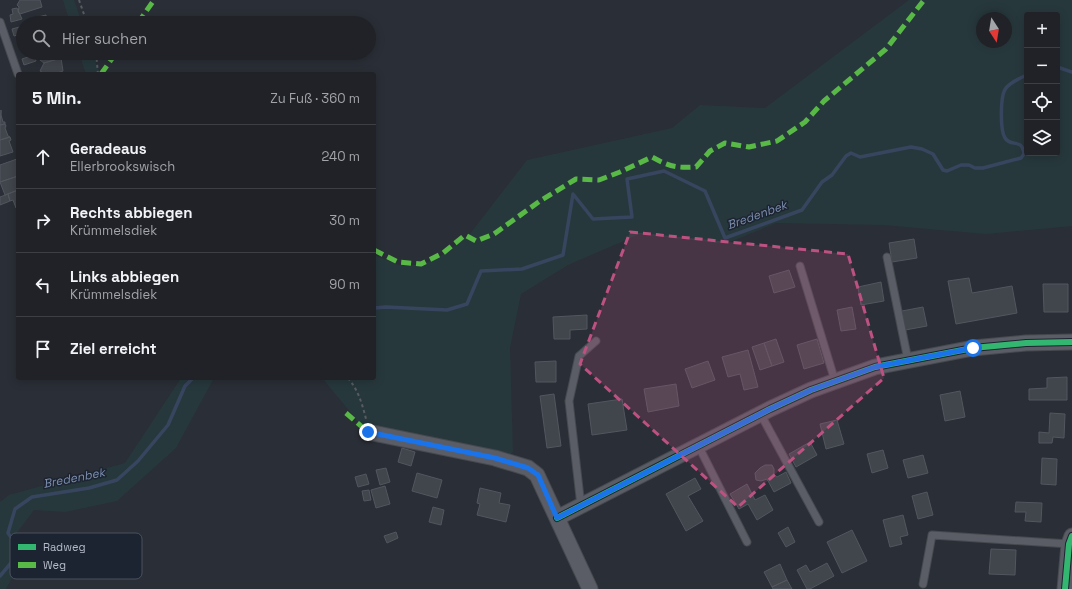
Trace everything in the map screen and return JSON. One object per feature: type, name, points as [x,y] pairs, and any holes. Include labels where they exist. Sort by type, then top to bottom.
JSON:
[{"type":"street","points":[[557,518],[760,413],[811,390],[875,367],[973,348],[1026,343],[1072,342]]},
{"type":"street","points":[[368,432],[495,458],[528,468],[538,475],[590,589]]},
{"type":"street","points":[[1065,589],[1070,540]]},
{"type":"lane","points":[[0,22],[17,72]]},
{"type":"lane","points":[[886,257],[908,360]]},
{"type":"lane","points":[[800,266],[835,381]]},
{"type":"lane","points":[[581,506],[569,401],[579,356],[596,341]]},
{"type":"lane","points":[[760,413],[820,522]]},
{"type":"lane","points":[[698,445],[747,542]]},
{"type":"lane","points":[[923,584],[932,535],[1070,540]]},
{"type":"path","points":[[80,0],[85,16]]},
{"type":"path","points":[[97,60],[98,72]]},
{"type":"path","points":[[350,380],[361,400],[368,432]]},
{"type":"highlighted area","points":[[630,232],[848,254],[884,378],[738,507],[580,364]]},
{"type":"shaded area","points":[[63,0],[74,0],[80,16],[68,16]]},
{"type":"shaded area","points":[[909,0],[1072,0],[1072,226],[986,234],[883,225],[776,223],[725,244],[640,234],[568,265],[521,294],[510,348],[513,452],[506,458],[361,425],[324,380],[376,380],[376,256],[399,265],[422,265],[442,255],[469,235],[527,160],[672,128],[700,105],[765,108]]},
{"type":"shaded area","points":[[81,60],[95,60],[99,72],[85,72]]},
{"type":"shaded area","points":[[180,380],[213,380],[176,448],[117,501],[65,512],[34,510],[17,533],[10,533],[10,579],[11,579],[6,589],[0,589],[0,502],[9,495],[125,463]]},
{"type":"building","points":[[20,0],[40,0],[42,7],[20,14],[18,12],[19,7],[17,5]]},
{"type":"building","points":[[17,8],[21,16],[16,16],[16,21],[11,22],[10,15],[13,14],[12,9]]},
{"type":"building","points":[[16,28],[16,35],[14,36],[12,29]]},
{"type":"building","points":[[22,60],[36,60],[36,61],[24,65]]},
{"type":"building","points":[[40,60],[54,60],[44,63]]},
{"type":"building","points":[[54,60],[61,60],[63,71],[42,72],[40,71],[44,63]]},
{"type":"building","points":[[1,110],[3,122],[5,122],[5,124],[0,125]]},
{"type":"building","points":[[5,124],[8,136],[10,137],[0,140],[0,125]]},
{"type":"building","points":[[10,137],[11,140],[9,141],[13,152],[0,156],[0,140]]},
{"type":"building","points":[[16,159],[16,177],[0,182],[0,165]]},
{"type":"building","points":[[16,177],[16,191],[5,195],[0,182]]},
{"type":"building","points":[[16,191],[16,208],[13,200],[10,201],[8,194]]},
{"type":"building","points":[[8,194],[10,201],[0,205],[0,197]]},
{"type":"building","points":[[914,239],[917,258],[892,262],[889,243]]},
{"type":"building","points":[[789,270],[795,287],[774,293],[769,276]]},
{"type":"building","points":[[969,278],[972,293],[1012,286],[1017,313],[956,324],[948,281]]},
{"type":"building","points":[[881,282],[884,301],[861,305],[858,287]]},
{"type":"building","points":[[1043,284],[1068,284],[1068,312],[1044,312]]},
{"type":"building","points":[[852,307],[856,329],[841,331],[837,310]]},
{"type":"building","points":[[923,307],[927,326],[905,330],[902,311]]},
{"type":"building","points":[[587,315],[587,329],[570,330],[570,339],[554,339],[553,317]]},
{"type":"building","points":[[776,339],[784,362],[772,366],[764,343]]},
{"type":"building","points":[[817,339],[824,363],[804,369],[797,345]]},
{"type":"building","points":[[764,343],[772,366],[760,370],[752,347]]},
{"type":"building","points":[[748,350],[758,387],[744,390],[740,374],[728,377],[722,357]]},
{"type":"building","points":[[556,361],[556,382],[536,382],[535,362]]},
{"type":"building","points":[[708,361],[715,380],[692,388],[685,369]]},
{"type":"building","points":[[1067,377],[1067,400],[1029,400],[1029,389],[1047,388],[1047,378]]},
{"type":"building","points":[[676,384],[679,406],[648,412],[644,389]]},
{"type":"building","points":[[960,391],[965,417],[945,421],[940,395]]},
{"type":"building","points":[[554,394],[561,446],[547,448],[540,396]]},
{"type":"building","points":[[622,399],[627,430],[592,435],[588,404]]},
{"type":"building","points":[[1050,413],[1065,414],[1064,438],[1053,437],[1052,443],[1039,443],[1039,432],[1049,433]]},
{"type":"building","points":[[837,420],[844,444],[826,449],[820,424]]},
{"type":"building","points":[[810,442],[817,455],[796,467],[789,454]]},
{"type":"building","points":[[402,448],[415,452],[411,466],[398,462]]},
{"type":"building","points":[[883,450],[888,468],[872,473],[867,454]]},
{"type":"building","points":[[923,455],[928,473],[908,478],[903,460]]},
{"type":"building","points":[[1042,458],[1057,459],[1056,485],[1041,484]]},
{"type":"building","points":[[765,465],[772,465],[774,475],[777,477],[786,472],[791,483],[774,492],[767,479],[761,481],[756,480],[755,473]]},
{"type":"building","points":[[386,468],[390,482],[380,485],[376,470]]},
{"type":"building","points":[[417,473],[442,480],[437,498],[412,491]]},
{"type":"building","points":[[366,474],[369,484],[358,487],[355,477]]},
{"type":"building","points":[[695,478],[701,489],[688,496],[703,521],[686,531],[666,494]]},
{"type":"building","points":[[747,484],[755,500],[765,495],[773,510],[757,520],[748,504],[739,509],[730,494]]},
{"type":"building","points":[[385,486],[390,504],[376,508],[371,490]]},
{"type":"building","points":[[480,488],[501,493],[499,503],[510,505],[506,522],[477,515],[480,504],[477,503]]},
{"type":"building","points":[[369,490],[371,500],[364,501],[362,491]]},
{"type":"building","points":[[927,492],[933,515],[918,519],[912,496]]},
{"type":"building","points":[[1016,502],[1042,503],[1041,522],[1025,521],[1026,512],[1015,512]]},
{"type":"building","points":[[433,507],[444,510],[441,525],[429,522]]},
{"type":"building","points":[[903,515],[908,535],[900,537],[902,544],[890,547],[883,520]]},
{"type":"building","points":[[788,527],[795,542],[786,547],[778,533]]},
{"type":"building","points":[[852,530],[867,561],[842,573],[827,542]]},
{"type":"building","points":[[396,532],[398,538],[387,543],[384,536]]},
{"type":"building","points":[[991,549],[1016,550],[1015,575],[989,574]]},
{"type":"building","points":[[827,563],[834,576],[810,589],[807,589],[797,570],[806,565],[810,572]]},
{"type":"building","points":[[780,564],[787,580],[772,587],[764,572]]},
{"type":"building","points":[[787,580],[792,589],[773,589],[772,587]]},
{"type":"waterway","name":"Bredenbek","points":[[1060,68],[1072,72]]},
{"type":"waterway","name":"Bredenbek","points":[[376,308],[447,310],[467,304],[481,271],[522,269],[563,255],[573,194],[593,219],[632,217],[627,179],[664,171],[705,191],[725,238],[802,210],[822,182],[832,175],[846,156],[851,153],[860,157],[911,147],[922,149],[933,154],[943,170],[947,171],[961,165],[983,168],[1021,158],[1024,154],[1021,146],[1019,144],[1007,141],[1003,134],[1002,105],[1006,88],[1013,82],[1024,76]]},
{"type":"waterway","name":"Bredenbek","points":[[10,536],[8,533],[15,509],[32,497],[89,488],[117,480],[138,461],[168,425],[185,386],[191,380]]},
{"type":"waterway","name":"Bredenbek","points":[[0,576],[10,564]]},
{"type":"marked path","points":[[143,16],[154,0]]},
{"type":"marked path","points":[[376,251],[398,262],[421,264],[443,253],[465,235],[476,241],[494,234],[540,201],[576,179],[599,180],[652,157],[673,166],[696,167],[710,151],[725,143],[749,147],[777,141],[805,122],[824,101],[886,49],[924,0]]},
{"type":"marked path","points":[[102,72],[111,60]]},
{"type":"marked path","points":[[346,413],[368,432]]},
{"type":"cycle path","points":[[557,518],[770,409],[811,390],[875,367],[973,348],[1026,343],[1072,342]]},
{"type":"cycle path","points":[[1065,589],[1069,544],[1072,536]]},
{"type":"route","points":[[368,432],[495,458],[528,468],[538,475],[557,518],[770,409],[811,390],[875,367],[973,348]]}]
